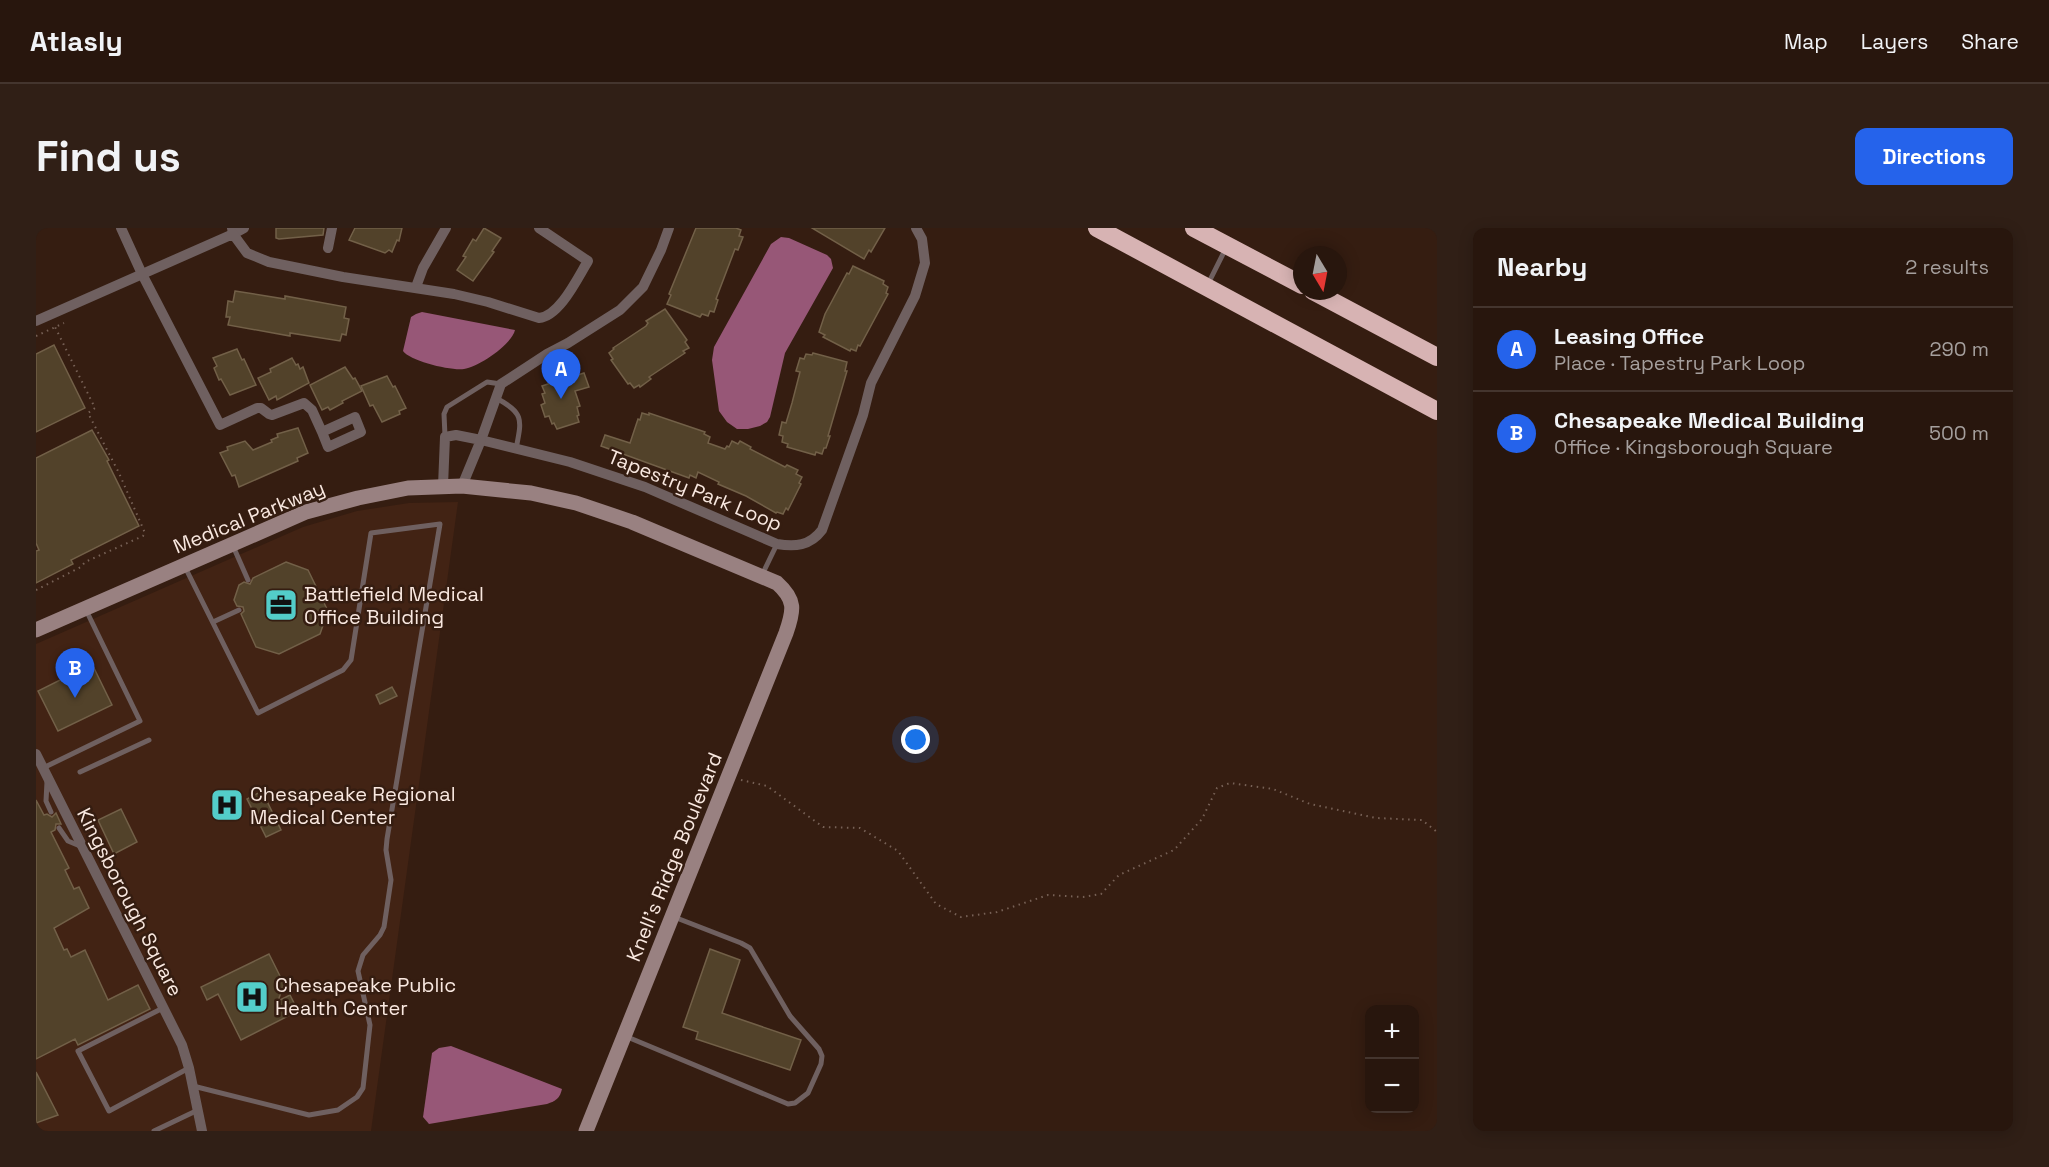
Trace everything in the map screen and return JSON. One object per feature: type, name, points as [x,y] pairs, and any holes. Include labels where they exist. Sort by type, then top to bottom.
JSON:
[{"type":"highway","points":[[1096,228],[1437,411]]},
{"type":"highway","points":[[1194,228],[1293,280]]},
{"type":"highway","points":[[1330,300],[1437,357]]},
{"type":"street","points":[[121,228],[142,274],[220,425],[256,408],[272,414],[304,403],[312,410],[322,432]]},
{"type":"street","points":[[36,321],[244,228]]},
{"type":"street","points":[[328,248],[332,228]]},
{"type":"street","points":[[416,287],[423,268],[446,228]]},
{"type":"street","points":[[233,231],[247,253],[269,262],[310,272],[416,287],[488,302],[521,314],[544,318],[556,310],[588,261],[539,228]]},
{"type":"street","points":[[462,486],[501,384],[620,310],[643,287],[669,228]]},
{"type":"street","name":"Tapestry Park Loop","points":[[445,437],[456,435],[481,440],[570,462],[645,487],[777,544],[791,547],[805,544],[816,538],[822,530],[863,415],[871,383],[915,296],[925,263],[922,239],[916,228]]},
{"type":"street","points":[[443,486],[445,437]]},
{"type":"street","name":"Medical Parkway","points":[[36,630],[306,512],[408,488],[443,486],[531,493],[576,503],[632,522],[777,583],[790,597]]},
{"type":"street","name":"Knell's Ridge Boulevard","points":[[586,1131],[792,618],[790,597]]},
{"type":"street","name":"Kingsborough Square","points":[[36,754],[182,1045],[202,1131]]},
{"type":"lane","points":[[1207,287],[1227,245]]},
{"type":"lane","points":[[445,437],[444,414],[447,407],[487,382],[501,384]]},
{"type":"lane","points":[[496,398],[516,410],[520,417],[521,426],[516,449]]},
{"type":"lane","points":[[184,566],[258,713],[343,670],[351,660],[371,533],[440,524],[387,839],[386,850],[391,880],[384,927],[363,955],[358,971],[370,1025],[363,1088],[351,1103],[338,1110],[309,1115],[193,1086]]},
{"type":"lane","points":[[232,544],[248,580]]},
{"type":"lane","points":[[761,577],[777,544]]},
{"type":"lane","points":[[51,812],[46,801],[45,773],[140,721],[85,609]]},
{"type":"lane","points":[[213,622],[239,610]]},
{"type":"lane","points":[[80,772],[148,740]]},
{"type":"lane","points":[[59,828],[68,841],[81,846]]},
{"type":"lane","points":[[624,1035],[788,1104],[795,1103],[808,1093],[821,1064],[822,1056],[819,1049],[790,1016],[750,948],[672,916]]},
{"type":"lane","points":[[163,1008],[78,1050],[109,1110],[189,1068]]},
{"type":"lane","points":[[154,1131],[198,1110]]},
{"type":"path","points":[[36,336],[64,323]]},
{"type":"path","points":[[36,590],[81,567],[86,561],[146,533],[88,413],[95,408],[55,327]]},
{"type":"path","points":[[729,776],[767,786],[823,827],[860,828],[898,851],[936,904],[961,917],[997,912],[1048,895],[1083,897],[1101,894],[1119,875],[1174,850],[1202,819],[1217,788],[1230,783],[1273,789],[1310,804],[1376,818],[1422,820],[1437,832]]},
{"type":"shaded area","points":[[781,237],[789,238],[827,255],[831,259],[833,268],[785,353],[770,417],[760,426],[737,429],[727,422],[719,411],[712,360],[714,347],[771,244]]},
{"type":"shaded area","points":[[422,312],[515,330],[513,336],[502,348],[478,364],[464,369],[441,367],[422,362],[403,351],[411,317]]},
{"type":"shaded area","name":"Chesapeake Regional Medical Center","points":[[458,502],[371,1131],[36,1131],[36,644],[303,527],[357,511],[409,503]]},
{"type":"shaded area","points":[[451,1046],[562,1089],[560,1095],[547,1104],[429,1124],[423,1117],[432,1053],[439,1048]]},
{"type":"building","points":[[276,228],[324,228],[323,235],[279,239],[276,238]]},
{"type":"building","points":[[355,228],[402,228],[399,241],[397,240],[392,252],[389,250],[385,253],[349,240]]},
{"type":"building","points":[[484,228],[501,238],[473,281],[457,270],[466,257],[463,256],[473,239],[476,241]]},
{"type":"building","points":[[696,228],[736,228],[741,230],[739,236],[743,237],[738,250],[735,249],[716,299],[718,300],[714,312],[710,311],[708,316],[702,314],[700,317],[667,304]]},
{"type":"building","points":[[812,228],[885,228],[871,252],[869,250],[864,259]]},
{"type":"building","points":[[853,266],[884,281],[883,284],[888,287],[886,293],[888,294],[860,346],[858,345],[856,351],[851,349],[850,351],[823,337],[825,335],[819,332],[825,314]]},
{"type":"building","points":[[235,291],[285,299],[285,296],[346,307],[344,318],[349,319],[346,335],[342,334],[340,341],[290,333],[290,336],[228,325],[230,317],[226,317],[228,301],[233,302]]},
{"type":"building","points":[[665,309],[687,340],[685,342],[689,348],[649,377],[651,379],[640,387],[639,385],[634,388],[630,383],[628,384],[611,360],[613,359],[609,353],[646,326],[648,323],[646,321]]},
{"type":"building","points":[[54,345],[85,408],[36,432],[36,354]]},
{"type":"building","points":[[237,349],[256,385],[230,395],[221,379],[219,380],[213,358]]},
{"type":"building","points":[[813,353],[847,362],[845,371],[847,371],[826,448],[822,454],[816,452],[815,455],[787,447],[788,444],[782,442],[783,436],[779,435],[782,422],[786,423],[792,403],[800,372],[796,371],[800,358],[804,359],[806,354],[812,355]]},
{"type":"building","points":[[292,358],[300,369],[303,367],[309,383],[277,400],[276,396],[269,400],[258,378]]},
{"type":"building","points":[[345,367],[353,379],[355,378],[362,391],[330,410],[328,407],[322,410],[310,385]]},
{"type":"building","points":[[584,373],[589,387],[575,391],[580,406],[577,407],[579,422],[557,429],[549,416],[545,417],[541,405],[545,403],[542,386],[566,375],[568,378]]},
{"type":"building","points":[[387,376],[406,408],[399,411],[400,414],[382,422],[373,405],[370,406],[361,386]]},
{"type":"building","points":[[642,413],[649,415],[649,413],[705,432],[704,434],[710,437],[708,443],[725,449],[732,441],[738,444],[740,441],[751,447],[750,449],[785,467],[787,465],[798,470],[796,474],[802,477],[799,483],[801,484],[788,510],[786,508],[783,514],[776,513],[698,472],[696,478],[690,475],[689,478],[601,446],[605,435],[630,443]]},
{"type":"building","points":[[298,428],[308,453],[297,458],[298,461],[239,487],[235,475],[232,476],[220,453],[228,450],[227,447],[245,441],[253,450],[272,442],[271,440],[278,437],[277,434]]},
{"type":"building","points":[[92,430],[109,460],[107,461],[139,526],[71,560],[73,564],[36,583],[36,551],[39,550],[36,543],[36,458]]},
{"type":"building","name":"Battlefield Medical Office Building","points":[[286,562],[308,570],[328,611],[320,634],[279,654],[256,647],[241,614],[244,611],[243,607],[237,606],[234,600],[239,585],[244,582],[250,584],[253,578]]},
{"type":"building","points":[[92,664],[112,705],[58,731],[38,691]]},
{"type":"building","points":[[392,687],[397,696],[380,704],[376,695]]},
{"type":"building","points":[[262,791],[281,830],[266,837],[247,799]]},
{"type":"building","points":[[36,800],[44,815],[52,817],[56,813],[61,824],[56,824],[55,830],[51,832],[69,868],[65,870],[74,889],[79,887],[89,908],[54,928],[64,950],[67,949],[71,957],[85,950],[108,1000],[138,985],[150,1009],[78,1045],[75,1039],[36,1059]]},
{"type":"building","points":[[121,809],[137,842],[114,854],[98,820]]},
{"type":"building","points":[[710,949],[740,960],[722,1013],[801,1040],[790,1070],[696,1039],[698,1032],[683,1027]]},
{"type":"building","name":"Chesapeake Public Health Center","points":[[269,954],[284,984],[278,1001],[290,995],[298,1011],[241,1040],[218,994],[207,1000],[201,987]]},
{"type":"building","points":[[36,1072],[58,1115],[36,1123]]},
{"type":"place","name":"Leasing Office","points":[[561,399]]},
{"type":"place","name":"Battlefield Medical Office Building","points":[[281,605]]},
{"type":"place","name":"Chesapeake Medical Building","points":[[75,698]]},
{"type":"place","name":"Chesapeake Regional Medical Center","points":[[227,805]]},
{"type":"place","name":"Chesapeake Public Health Center","points":[[252,997]]}]
